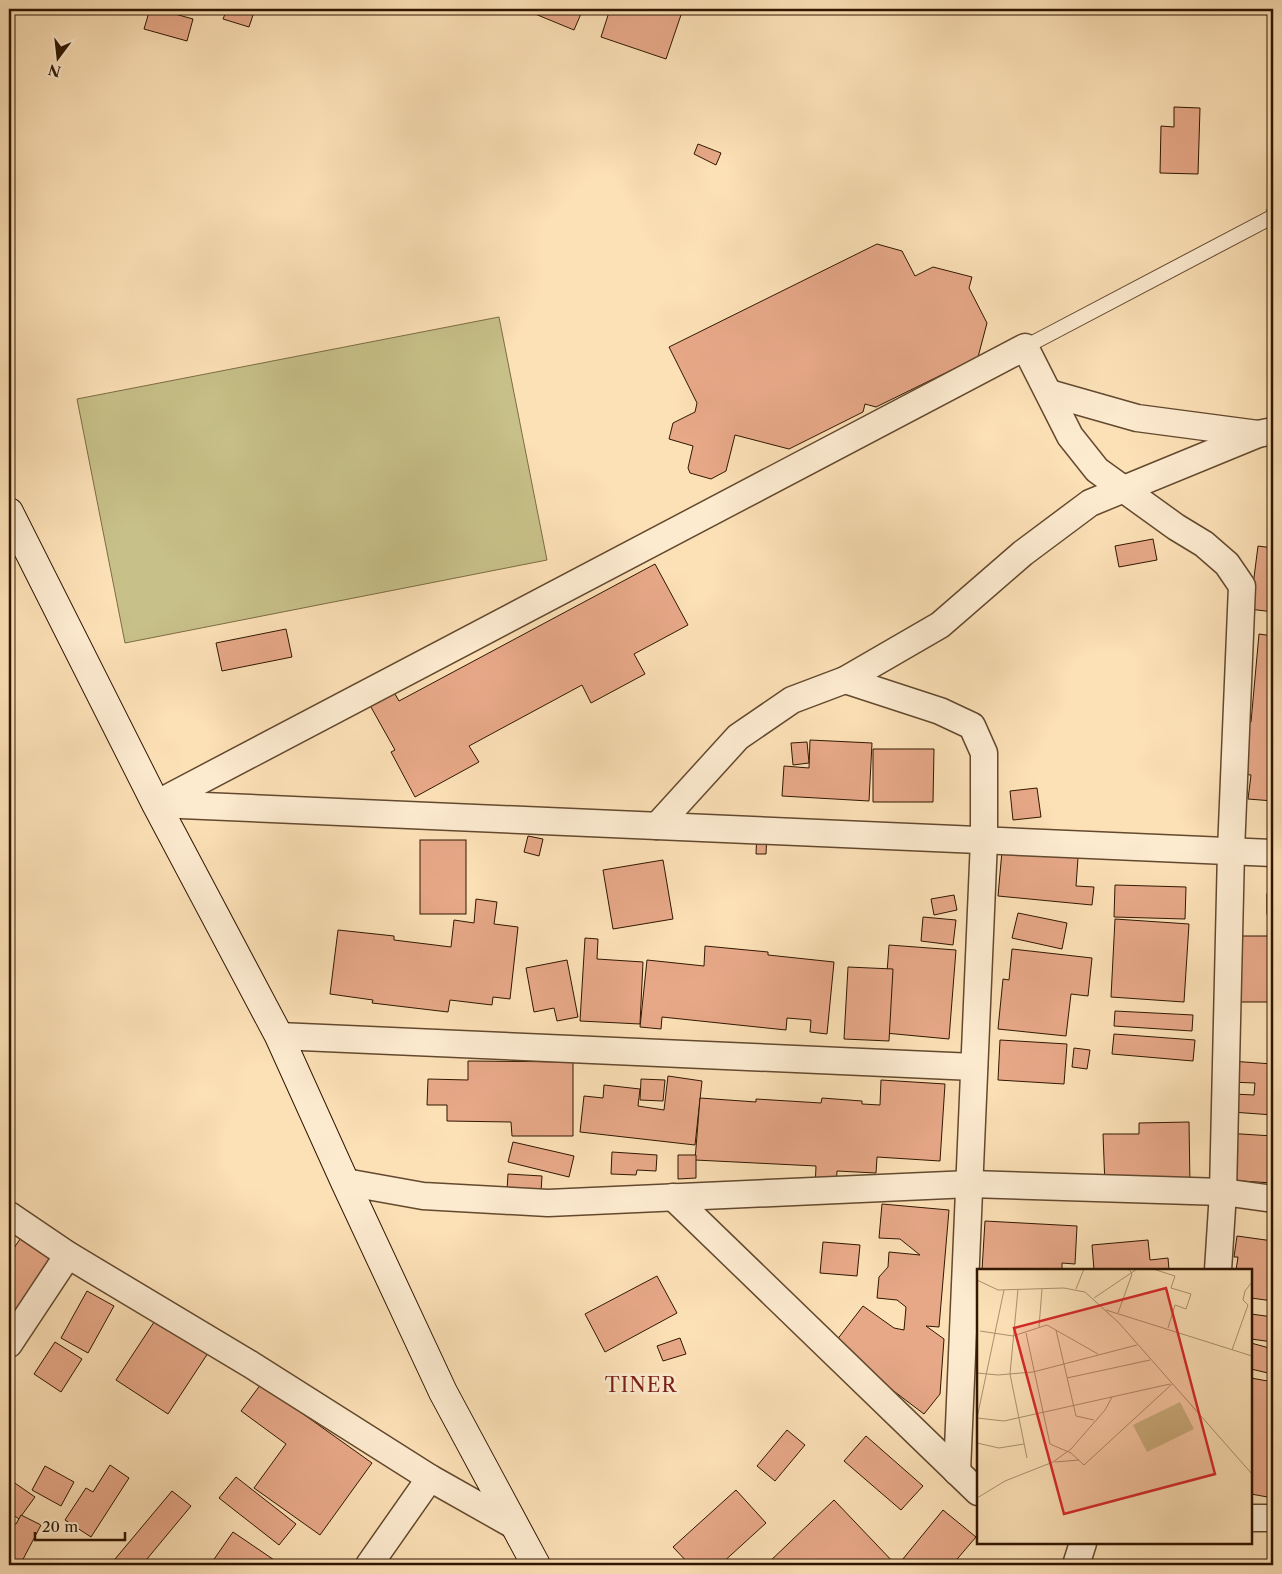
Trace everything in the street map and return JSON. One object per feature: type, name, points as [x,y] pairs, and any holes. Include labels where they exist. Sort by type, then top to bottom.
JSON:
[{"type":"main road","points":[[9,512],[156,804],[279,1036],[443,1392],[536,1565]]},
{"type":"street","points":[[156,804],[1025,347],[1070,436],[1097,470],[1122,490],[1204,544],[1227,564],[1242,586],[1231,851],[1223,1192],[1218,1269]]},
{"type":"street","points":[[1049,393],[1137,418],[1266,433]]},
{"type":"street","points":[[658,826],[738,737],[792,700],[845,680],[940,626],[1038,542],[1090,503],[1266,433]]},
{"type":"street","points":[[845,680],[940,711],[972,726],[984,753],[984,840],[957,1472]]},
{"type":"street","points":[[156,804],[1273,853]]},
{"type":"street","points":[[279,1036],[974,1067]]},
{"type":"street","points":[[345,1182],[423,1196],[548,1203],[970,1184],[1223,1192],[1273,1200]]},
{"type":"street","points":[[673,1197],[977,1491]]},
{"type":"street","points":[[9,1215],[68,1255],[250,1364],[430,1478],[515,1526]]},
{"type":"street","points":[[9,1344],[68,1255]]},
{"type":"street","points":[[369,1565],[430,1478]]},
{"type":"street","points":[[1252,1518],[1273,1518]]},
{"type":"street","points":[[1076,1565],[1083,1544]]},
{"type":"lane","points":[[1025,347],[1272,217],[1273,214]]},
{"type":"shaded area","points":[[499,317],[547,560],[125,643],[77,399]]},
{"type":"building","points":[[150,9],[157,9],[193,19],[187,41],[144,29]]},
{"type":"building","points":[[227,9],[255,9],[249,27],[223,19]]},
{"type":"building","points":[[523,9],[583,9],[574,30]]},
{"type":"building","points":[[610,9],[683,9],[666,59],[601,37]]},
{"type":"building","points":[[1174,107],[1200,108],[1198,174],[1160,173],[1161,126],[1174,127]]},
{"type":"building","points":[[698,144],[721,153],[716,165],[694,154]]},
{"type":"building","points":[[877,244],[902,251],[915,276],[933,267],[972,277],[969,288],[987,323],[978,357],[876,407],[865,404],[863,412],[789,449],[735,435],[726,471],[711,479],[690,473],[688,468],[693,446],[669,439],[673,423],[695,412],[697,403],[669,347]]},
{"type":"building","points":[[1153,539],[1157,560],[1119,567],[1115,546]]},
{"type":"building","points":[[1258,546],[1273,548],[1273,612],[1250,609]]},
{"type":"building","points":[[655,564],[688,625],[634,654],[645,674],[591,703],[582,685],[469,746],[479,762],[415,797],[391,752],[395,750],[367,700],[391,687],[399,701]]},
{"type":"building","points":[[286,629],[292,657],[222,671],[216,643]]},
{"type":"building","points":[[1259,634],[1273,636],[1273,801],[1248,799],[1251,775],[1243,774],[1248,722],[1251,722]]},
{"type":"building","points":[[810,740],[872,743],[869,801],[782,796],[784,766],[809,768]]},
{"type":"building","points":[[807,742],[809,763],[793,765],[791,743]]},
{"type":"building","points":[[873,749],[934,749],[933,802],[873,802]]},
{"type":"building","points":[[1037,788],[1041,817],[1013,820],[1010,791]]},
{"type":"building","points":[[757,832],[767,832],[766,854],[756,854]]},
{"type":"building","points":[[528,836],[543,839],[539,856],[524,852]]},
{"type":"building","points":[[420,840],[466,840],[466,914],[420,914]]},
{"type":"building","points":[[1002,851],[1078,858],[1076,886],[1094,887],[1092,905],[998,896]]},
{"type":"building","points":[[663,860],[673,919],[613,929],[603,870]]},
{"type":"building","points":[[1115,885],[1186,887],[1185,919],[1114,917]]},
{"type":"building","points":[[1267,894],[1273,894],[1273,914],[1267,914]]},
{"type":"building","points":[[954,895],[957,910],[934,915],[931,899]]},
{"type":"building","points":[[476,899],[497,902],[494,924],[518,927],[510,999],[493,997],[492,1005],[450,1000],[448,1012],[372,1003],[373,1000],[330,994],[338,930],[394,936],[394,940],[451,947],[454,920],[474,923]]},
{"type":"building","points":[[1018,913],[1067,923],[1062,949],[1012,938]]},
{"type":"building","points":[[923,917],[956,920],[953,945],[921,941]]},
{"type":"building","points":[[1115,919],[1189,924],[1184,1002],[1111,997]]},
{"type":"building","points":[[1238,936],[1273,936],[1273,1002],[1238,1002]]},
{"type":"building","points":[[585,938],[598,939],[597,959],[643,962],[640,1024],[580,1021]]},
{"type":"building","points":[[889,945],[956,950],[949,1039],[885,1033],[889,987],[886,987]]},
{"type":"building","points":[[705,946],[768,952],[768,955],[834,962],[827,1034],[810,1032],[811,1020],[787,1018],[786,1030],[662,1017],[661,1029],[640,1027],[647,960],[704,966]]},
{"type":"building","points":[[1012,949],[1092,958],[1088,996],[1071,994],[1066,1036],[998,1029],[1003,979],[1009,980]]},
{"type":"building","points":[[567,960],[578,1017],[557,1021],[554,1008],[534,1012],[526,968]]},
{"type":"building","points":[[848,967],[893,969],[889,1041],[844,1039]]},
{"type":"building","points":[[1115,1011],[1193,1015],[1192,1031],[1114,1026]]},
{"type":"building","points":[[1114,1034],[1195,1040],[1193,1061],[1112,1054]]},
{"type":"building","points":[[1000,1040],[1067,1044],[1064,1084],[998,1080]]},
{"type":"building","points":[[1074,1048],[1090,1050],[1087,1069],[1072,1067]]},
{"type":"building","points":[[468,1061],[573,1062],[573,1136],[512,1136],[511,1122],[447,1121],[447,1105],[427,1105],[428,1079],[468,1080]]},
{"type":"building","points":[[1230,1061],[1273,1064],[1273,1115],[1232,1112],[1233,1094],[1254,1095],[1255,1083],[1229,1082]]},
{"type":"building","points":[[668,1076],[702,1081],[695,1145],[580,1132],[584,1096],[603,1098],[604,1085],[640,1089],[638,1106],[664,1110]]},
{"type":"building","points":[[641,1079],[665,1080],[663,1101],[640,1100]]},
{"type":"building","points":[[881,1080],[945,1084],[940,1161],[877,1157],[876,1173],[837,1171],[836,1190],[815,1189],[816,1166],[695,1160],[700,1098],[756,1102],[756,1099],[821,1103],[822,1098],[862,1101],[862,1104],[880,1105]]},
{"type":"building","points":[[1189,1122],[1190,1185],[1105,1186],[1103,1134],[1139,1134],[1139,1123]]},
{"type":"building","points":[[1225,1133],[1273,1136],[1273,1183],[1225,1180]]},
{"type":"building","points":[[513,1142],[574,1156],[569,1177],[508,1162]]},
{"type":"building","points":[[612,1152],[657,1155],[656,1171],[637,1170],[636,1175],[611,1174]]},
{"type":"building","points":[[678,1155],[696,1155],[696,1178],[678,1179]]},
{"type":"building","points":[[508,1174],[542,1176],[541,1192],[507,1190]]},
{"type":"building","points":[[882,1204],[949,1210],[939,1327],[926,1326],[944,1339],[940,1394],[924,1414],[833,1345],[863,1306],[894,1328],[904,1330],[906,1307],[897,1300],[877,1298],[879,1277],[888,1267],[889,1252],[920,1255],[900,1239],[879,1238]]},
{"type":"building","points":[[985,1221],[1077,1226],[1075,1264],[1062,1263],[1062,1269],[982,1269]]},
{"type":"building","points":[[25,1232],[54,1252],[9,1320],[9,1255]]},
{"type":"building","points":[[1237,1236],[1273,1241],[1273,1301],[1252,1298],[1252,1269],[1236,1269],[1238,1257],[1234,1257]]},
{"type":"building","points":[[1148,1240],[1150,1260],[1168,1258],[1169,1269],[1094,1269],[1092,1245]]},
{"type":"building","points":[[823,1242],[860,1245],[857,1276],[820,1273]]},
{"type":"building","points":[[657,1276],[677,1313],[605,1352],[585,1314]]},
{"type":"building","points":[[87,1291],[114,1306],[88,1353],[61,1338]]},
{"type":"building","points":[[1252,1314],[1273,1317],[1273,1342],[1252,1339]]},
{"type":"building","points":[[158,1316],[210,1350],[168,1414],[116,1380]]},
{"type":"building","points":[[680,1338],[686,1354],[663,1361],[657,1346]]},
{"type":"building","points":[[55,1342],[82,1359],[61,1392],[34,1374]]},
{"type":"building","points":[[1252,1343],[1273,1349],[1272,1374],[1252,1369]]},
{"type":"building","points":[[1252,1378],[1273,1382],[1273,1498],[1252,1494]]},
{"type":"building","points":[[261,1384],[372,1463],[320,1535],[254,1488],[286,1444],[241,1411]]},
{"type":"building","points":[[787,1430],[805,1445],[775,1481],[757,1466]]},
{"type":"building","points":[[866,1436],[923,1486],[901,1510],[844,1461]]},
{"type":"building","points":[[110,1465],[129,1478],[91,1537],[65,1520],[86,1488],[93,1492]]},
{"type":"building","points":[[45,1466],[74,1482],[61,1506],[32,1490]]},
{"type":"building","points":[[236,1477],[296,1524],[279,1545],[219,1498]]},
{"type":"building","points":[[9,1479],[35,1497],[19,1519],[9,1512]]},
{"type":"building","points":[[736,1490],[766,1523],[720,1565],[690,1565],[673,1547]]},
{"type":"building","points":[[172,1491],[191,1506],[142,1565],[110,1565]]},
{"type":"building","points":[[834,1500],[896,1565],[766,1565]]},
{"type":"building","points":[[943,1510],[976,1537],[952,1565],[898,1565]]},
{"type":"building","points":[[21,1515],[41,1525],[20,1565],[9,1565],[9,1520],[16,1524]]},
{"type":"building","points":[[233,1532],[280,1564],[210,1565]]},
{"type":"district","name":"TINER","points":[[641,1385]]}]
